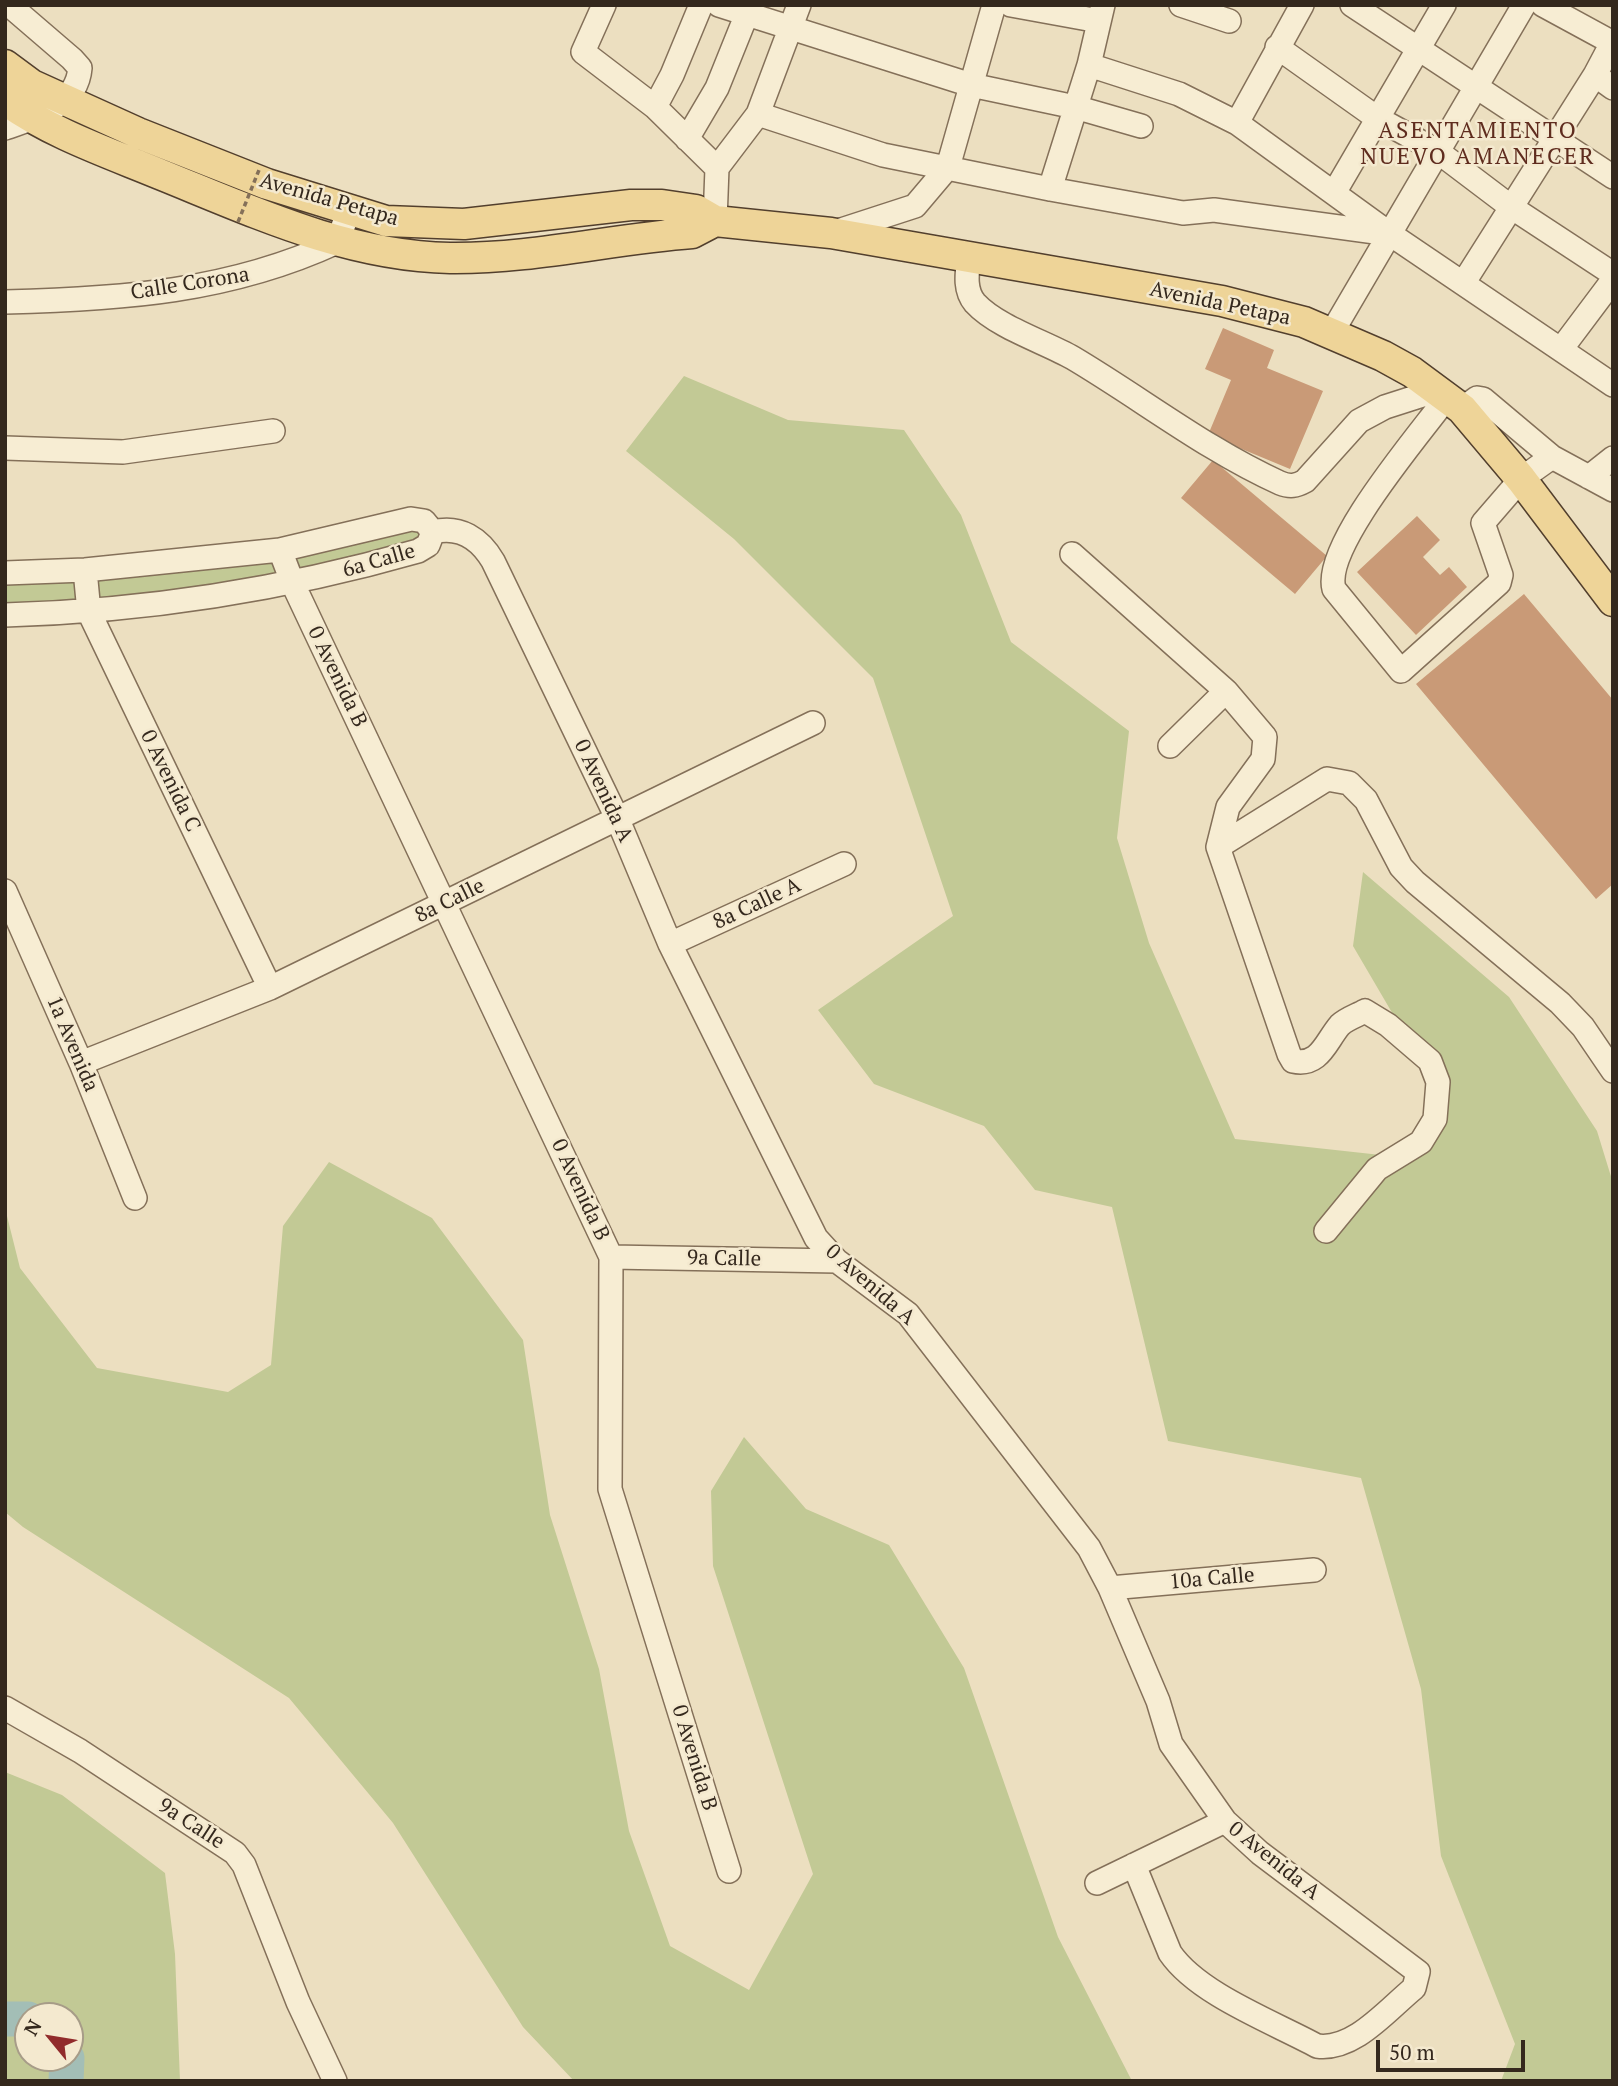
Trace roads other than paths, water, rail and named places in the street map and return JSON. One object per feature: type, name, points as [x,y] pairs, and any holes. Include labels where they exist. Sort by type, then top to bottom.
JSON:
[{"type":"main road","name":"Avenida Petapa","points":[[5,65],[32,85],[63,101],[267,184],[386,221],[431,225],[533,217],[631,205],[662,205],[696,210],[715,221],[831,233],[1222,301],[1304,322],[1383,356],[1449,399],[1521,479],[1613,601]]},
{"type":"main road","name":"Avenida Petapa","points":[[5,100],[36,120],[196,189],[337,242],[397,253],[484,257],[692,233],[715,221]]},
{"type":"street","points":[[604,5],[582,50],[655,107],[717,168]]},
{"type":"street","points":[[655,107],[672,75],[701,5]]},
{"type":"street","points":[[719,5],[971,85],[1075,107],[1141,125]]},
{"type":"street","points":[[715,221],[717,168],[758,114],[799,5]]},
{"type":"street","points":[[831,233],[915,206],[948,167],[994,5]]},
{"type":"street","points":[[1011,5],[1101,13],[1089,65],[1050,189]]},
{"type":"street","points":[[1181,5],[1229,21]]},
{"type":"street","points":[[1237,123],[1302,5]]},
{"type":"street","points":[[1352,5],[1552,140],[1613,177]]},
{"type":"street","points":[[1334,193],[1444,5]]},
{"type":"street","points":[[1331,334],[1524,5]]},
{"type":"street","points":[[1464,282],[1552,140],[1604,82],[1613,42],[1543,5]]},
{"type":"street","points":[[5,128],[36,120],[63,101],[80,77],[80,68],[15,10]]},
{"type":"street","points":[[687,139],[717,88],[747,16]]},
{"type":"street","points":[[1277,47],[1377,118],[1437,151],[1611,286],[1562,348]]},
{"type":"street","points":[[1089,65],[1179,94],[1237,123],[1390,234],[1613,385]]},
{"type":"street","points":[[758,114],[883,155],[1050,189],[1183,213],[1214,210],[1390,234]]},
{"type":"street","points":[[337,242],[349,211]]},
{"type":"street","name":"Calle Corona","points":[[5,302],[187,289],[264,272],[337,242]]},
{"type":"street","points":[[969,257],[966,283],[973,301],[986,312],[1072,358],[1222,451],[1283,484],[1296,486],[1305,481],[1359,421],[1385,407],[1477,398],[1483,399],[1552,457],[1613,490]]},
{"type":"street","points":[[1449,399],[1376,491],[1347,538],[1330,576],[1334,589],[1398,669],[1405,671],[1499,583],[1501,575],[1483,523],[1521,479],[1552,457]]},
{"type":"street","points":[[5,448],[123,452],[273,431]]},
{"type":"street","points":[[1589,477],[1613,458]]},
{"type":"street","name":"6a Calle","points":[[5,573],[85,570],[280,551],[411,519],[424,521],[433,532],[428,545],[418,551],[293,584],[175,603],[89,612],[5,615]]},
{"type":"street","name":"0 Avenida A","points":[[433,532],[445,530],[468,534],[486,549],[618,820],[670,944],[816,1238],[837,1261],[908,1314],[1089,1548],[1110,1588],[1158,1701],[1171,1744],[1225,1821],[1260,1853],[1418,1972],[1414,1988],[1346,2044],[1329,2048],[1317,2046],[1208,1988],[1179,1966],[1170,1953],[1134,1865]]},
{"type":"street","name":"0 Avenida B","points":[[280,551],[293,584],[611,1257],[610,1489],[729,1871]]},
{"type":"street","points":[[1072,554],[1226,691],[1265,737],[1263,760],[1228,807],[1218,847],[1237,908],[1293,1060],[1302,1063],[1313,1059],[1328,1045],[1341,1024],[1365,1011],[1388,1025],[1430,1061],[1438,1082],[1435,1119],[1420,1142],[1377,1169],[1326,1231]]},
{"type":"street","name":"0 Avenida C","points":[[85,570],[89,612],[270,988]]},
{"type":"street","points":[[1170,746],[1226,691]]},
{"type":"street","name":"8a Calle","points":[[81,1063],[270,988],[813,723]]},
{"type":"street","points":[[1218,847],[1326,779],[1349,783],[1366,800],[1401,867],[1560,1003],[1583,1027],[1613,1071]]},
{"type":"street","name":"8a Calle A","points":[[670,944],[844,864]]},
{"type":"street","name":"1a Avenida","points":[[5,891],[81,1063],[135,1198]]},
{"type":"street","name":"9a Calle","points":[[611,1257],[837,1261]]},
{"type":"street","name":"10a Calle","points":[[1110,1588],[1314,1570]]},
{"type":"street","name":"9a Calle","points":[[5,1708],[80,1751],[235,1853],[244,1866],[298,2002],[335,2081]]},
{"type":"street","points":[[1097,1883],[1225,1821]]},
{"type":"waterway","points":[[5,2019],[14,2019]]},
{"type":"waterway","points":[[66,2072],[66,2081]]},
{"type":"district","name":"ASENTAMIENTO NUEVO AMANECER","points":[[1478,144]]}]
